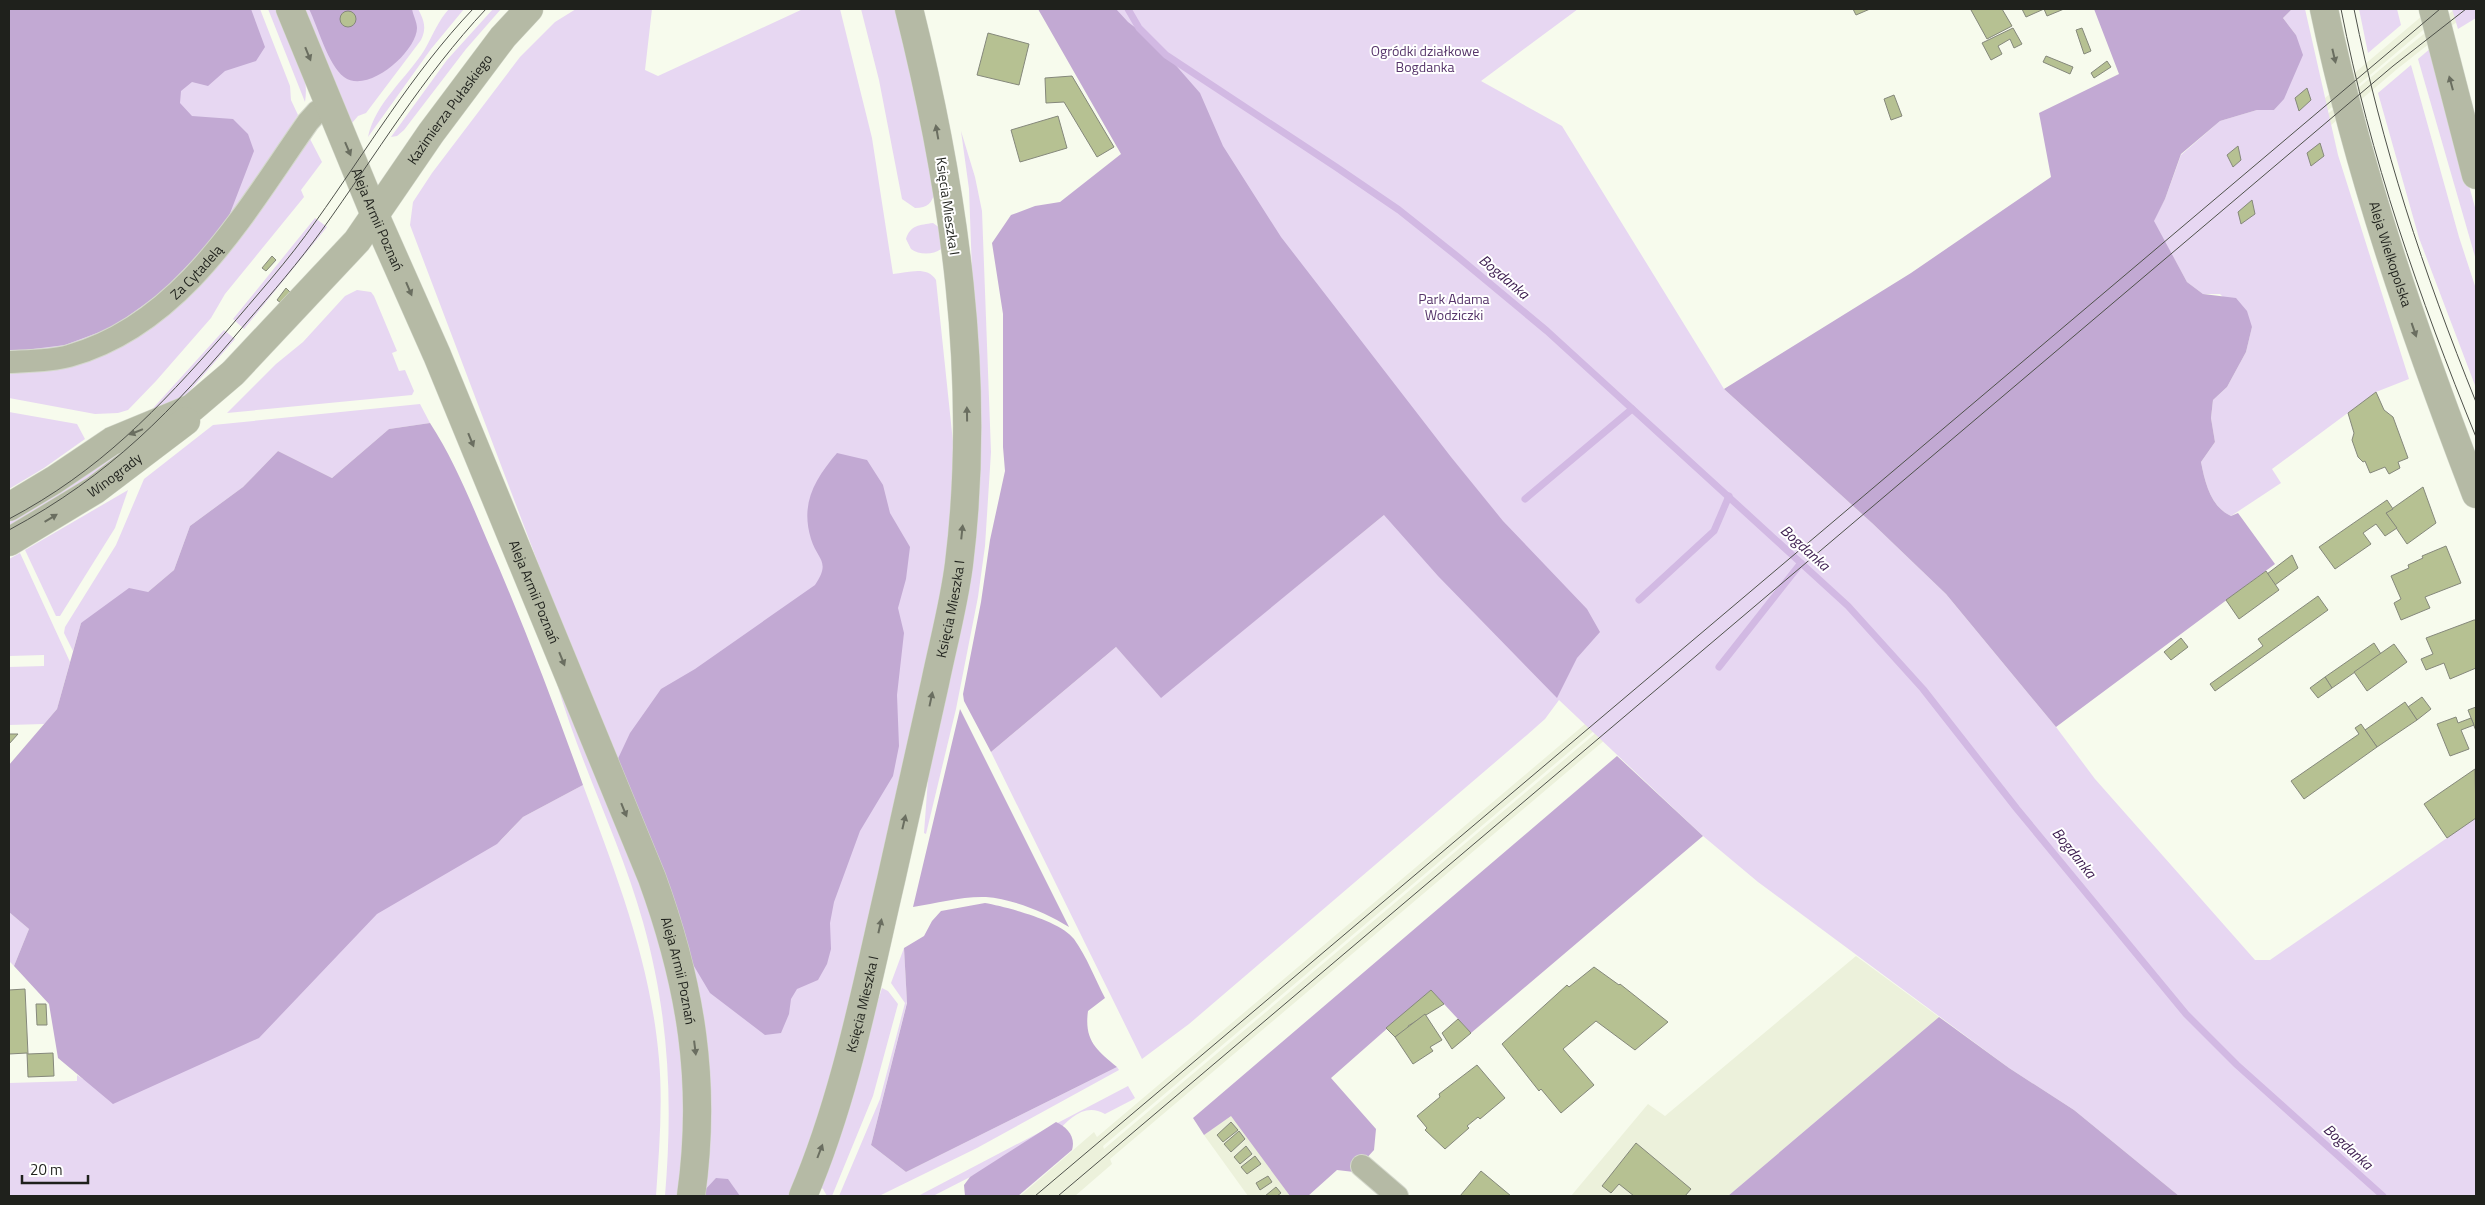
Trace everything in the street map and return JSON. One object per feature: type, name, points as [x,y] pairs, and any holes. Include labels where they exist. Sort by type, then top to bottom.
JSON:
[{"type":"street","name":"Aleja Armii Poznań","points":[[290,9],[374,213],[433,346],[670,926],[688,998],[697,1063],[697,1139],[691,1196]]},
{"type":"street","name":"Kazimierza Pułaskiego","points":[[374,213],[503,37],[529,9]]},
{"type":"street","name":"Księcia Mieszka I","points":[[802,1196],[830,1126],[860,1013],[954,598],[964,517],[967,400],[957,263],[934,120],[909,9]]},
{"type":"street","name":"Aleja Wielkopolska","points":[[2324,9],[2369,192],[2420,344],[2476,494]]},
{"type":"street","points":[[2432,9],[2476,175]]},
{"type":"street","name":"Za Cytadelą","points":[[9,362],[68,356],[120,336],[156,312],[188,284],[200,270],[308,122],[317,112],[329,104]]},
{"type":"street","name":"Winogrady","points":[[9,507],[54,480],[105,445],[187,411],[210,394],[248,358],[357,241],[374,213]]},
{"type":"street","name":"Winogrady","points":[[9,542],[60,513],[120,472],[192,417],[210,394]]},
{"type":"street","points":[[1362,1166],[1396,1196]]},
{"type":"shaded area","points":[[9,9],[251,9],[265,47],[256,61],[225,71],[208,86],[192,82],[181,91],[180,103],[192,116],[233,119],[248,134],[254,151],[229,216],[206,246],[163,291],[113,327],[65,345],[9,352]]},
{"type":"shaded area","points":[[309,9],[412,9],[417,28],[409,48],[389,68],[366,80],[354,81],[344,77],[333,64]]},
{"type":"shaded area","points":[[1038,9],[1116,9],[1128,22],[1158,45],[1200,93],[1223,146],[1281,237],[1451,457],[1503,521],[1587,609],[1600,632],[1577,658],[1557,698],[1438,576],[1384,515],[1161,698],[1116,647],[991,752],[964,701],[963,694],[981,602],[990,540],[1005,471],[1003,447],[1003,314],[992,243],[1011,215],[1035,206],[1060,202],[1121,154]]},
{"type":"shaded area","points":[[2094,9],[2292,9],[2283,18],[2296,35],[2303,55],[2284,99],[2274,110],[2257,110],[2220,121],[2181,154],[2165,199],[2154,221],[2187,282],[2203,294],[2236,298],[2247,311],[2252,327],[2246,352],[2227,387],[2213,400],[2211,418],[2215,442],[2201,462],[2210,494],[2218,507],[2231,516],[2238,513],[2275,564],[2056,727],[1946,594],[1872,523],[1724,389],[1911,273],[2051,177],[2039,113],[2119,74]]},
{"type":"shaded area","points":[[2448,9],[1103,1146],[1104,1149],[2389,62],[2455,9],[2473,9],[2396,70],[1110,1159],[1112,1164],[1075,1196],[1020,1196],[1094,1132],[1097,1137],[2429,10]]},
{"type":"shaded area","points":[[430,423],[447,451],[461,480],[500,570],[537,661],[583,785],[523,817],[497,844],[377,914],[259,1038],[113,1104],[58,1058],[49,1004],[14,966],[29,929],[9,912],[9,765],[57,709],[81,623],[129,588],[148,592],[174,570],[190,526],[243,487],[278,451],[332,478],[389,429]]},
{"type":"shaded area","points":[[837,453],[867,460],[883,485],[890,513],[910,547],[906,579],[898,608],[904,633],[897,695],[899,746],[893,776],[860,831],[834,902],[830,923],[831,949],[827,964],[818,980],[797,989],[791,999],[789,1014],[781,1033],[765,1035],[710,993],[685,951],[615,765],[630,733],[661,689],[695,669],[815,585],[820,577],[823,566],[811,539],[807,514],[816,482]]},
{"type":"shaded area","points":[[960,709],[1069,927],[1029,908],[996,898],[968,898],[913,907]]},
{"type":"shaded area","points":[[1617,756],[1703,836],[1471,1033],[1431,990],[1331,1078],[1376,1129],[1374,1150],[1354,1172],[1337,1170],[1308,1196],[1290,1196],[1231,1116],[1204,1135],[1193,1118]]},
{"type":"shaded area","points":[[985,903],[1019,911],[1046,921],[1058,926],[1074,939],[1105,998],[1088,1011],[1087,1021],[1090,1037],[1093,1044],[1117,1067],[906,1172],[871,1145],[907,1003],[904,948],[924,936],[932,921],[941,911]]},
{"type":"shaded area","points":[[1856,956],[1939,1017],[1728,1196],[1571,1196],[1648,1104],[1665,1116]]},
{"type":"shaded area","points":[[1939,1017],[2009,1068],[2074,1110],[2179,1196],[1728,1196]]},
{"type":"shaded area","points":[[1231,1115],[1290,1196],[1248,1196],[1204,1135]]},
{"type":"shaded area","points":[[1056,1122],[1070,1133],[1073,1141],[1072,1150],[1018,1196],[965,1196],[964,1185],[970,1177]]},
{"type":"shaded area","points":[[716,1178],[728,1179],[740,1196],[702,1196],[703,1192]]},
{"type":"green space","points":[[9,9],[260,9],[290,86],[291,100],[298,115],[291,126],[300,148],[309,137],[322,162],[301,190],[304,197],[225,294],[211,318],[128,410],[118,413],[95,414],[9,398]]},
{"type":"green space","points":[[268,9],[277,9],[298,54],[305,78],[305,102]]},
{"type":"green space","points":[[303,9],[418,9],[422,17],[424,28],[421,40],[366,113],[358,116],[352,123]]},
{"type":"green space","points":[[449,9],[464,9],[431,49],[368,137],[377,113],[418,60]]},
{"type":"green space","points":[[493,9],[501,9],[466,49],[404,130],[397,136],[391,137],[447,60]]},
{"type":"green space","points":[[576,9],[652,9],[645,70],[658,76],[803,9],[840,9],[872,138],[893,274],[922,271],[932,275],[936,280],[955,461],[954,498],[939,611],[828,1095],[790,1196],[702,1196],[685,951],[410,225],[413,202],[432,173],[520,57],[555,22]]},
{"type":"green space","points":[[861,9],[896,9],[935,191],[931,202],[923,207],[915,208],[902,199],[879,80]]},
{"type":"green space","name":"Park Adama Wodziczki","points":[[1038,9],[1578,9],[1481,81],[1562,126],[1724,389],[1872,523],[1946,594],[2056,727],[2095,779],[2255,960],[2270,960],[2476,818],[2476,1196],[2179,1196],[2074,1110],[2009,1068],[1758,882],[1703,836],[1559,700],[1545,719],[1527,735],[1189,1024],[1142,1059],[991,752],[1116,647],[1161,697],[1384,515]]},
{"type":"green space","points":[[2292,9],[2305,9],[2338,155],[2409,379],[2376,392],[2272,469],[2281,483],[2231,516],[2218,507],[2210,494],[2201,462],[2215,442],[2211,418],[2213,400],[2227,387],[2246,352],[2252,327],[2220,294],[2203,294],[2187,282],[2153,221],[2165,199],[2181,155],[2220,121],[2257,110],[2274,110],[2280,102],[2285,94],[2291,75],[2296,35],[2283,18]]},
{"type":"green space","points":[[2359,9],[2397,9],[2401,25],[2368,53]]},
{"type":"green space","points":[[2452,9],[2476,9],[2476,18],[2458,29]]},
{"type":"green space","points":[[2431,48],[2476,211],[2476,260],[2418,59]]},
{"type":"green space","points":[[2411,65],[2459,237],[2476,289],[2476,388],[2419,238],[2378,93]]},
{"type":"green space","points":[[961,131],[975,177],[982,211],[991,452],[985,546],[978,597],[956,709],[926,834],[924,833],[928,779],[973,299],[969,189]]},
{"type":"green space","points":[[315,218],[327,227],[244,329],[233,319]]},
{"type":"green space","points":[[933,223],[940,228],[941,249],[926,254],[911,249],[906,239],[910,231],[924,224]]},
{"type":"green space","points":[[357,290],[371,292],[374,296],[397,351],[392,353],[399,371],[405,370],[414,391],[412,395],[227,413],[276,364],[303,342],[345,296]]},
{"type":"green space","points":[[224,330],[235,339],[178,404],[145,417]]},
{"type":"green space","points":[[420,404],[430,423],[389,429],[332,478],[278,451],[243,487],[190,526],[174,570],[148,592],[81,623],[73,651],[64,633],[65,627],[116,545],[144,479],[213,425]]},
{"type":"green space","points":[[9,412],[77,424],[85,439],[44,468],[9,489]]},
{"type":"green space","points":[[131,442],[117,462],[9,532],[9,516]]},
{"type":"green space","points":[[128,490],[115,528],[60,616],[56,616],[25,550]]},
{"type":"green space","points":[[20,553],[70,662],[57,709],[44,724],[9,725],[9,667],[44,666],[44,655],[9,656],[9,559]]},
{"type":"green space","points":[[556,680],[647,897],[672,981],[686,1095],[679,1196],[665,1196],[669,1126],[667,1058],[659,991],[652,957],[634,891],[576,741]]},
{"type":"green space","points":[[583,785],[630,919],[640,954],[655,1023],[661,1093],[656,1196],[9,1196],[9,1083],[77,1081],[77,1075],[83,1079],[501,840],[523,817]]},
{"type":"green space","points":[[9,912],[29,929],[14,966],[9,961]]},
{"type":"green space","points":[[904,948],[907,1002],[871,1145],[906,1172],[1117,1067],[1119,1070],[977,1148],[879,1196],[839,1196],[880,1099],[905,1003],[891,983]]},
{"type":"green space","points":[[882,988],[888,991],[898,1004],[873,1096],[832,1196],[827,1196],[819,1186]]},
{"type":"green space","points":[[1128,1086],[1135,1098],[1132,1100],[1105,1114],[1091,1110],[1084,1111],[1066,1122],[1056,1133],[933,1196],[918,1196]]},
{"type":"building","points":[[1853,9],[1870,9],[1856,15]]},
{"type":"building","points":[[2002,9],[2012,26],[1987,39],[1971,10]]},
{"type":"building","points":[[2022,9],[2044,9],[2026,17]]},
{"type":"building","points":[[2044,9],[2064,9],[2047,16]]},
{"type":"building","points":[[348,11],[354,13],[356,19],[354,25],[348,27],[342,25],[340,19],[342,13]]},
{"type":"building","points":[[2013,28],[2022,44],[2014,48],[2010,39],[1998,46],[2002,54],[1991,60],[1982,43]]},
{"type":"building","points":[[2082,28],[2091,51],[2084,54],[2076,30]]},
{"type":"building","points":[[988,33],[1029,44],[1019,85],[977,75]]},
{"type":"building","points":[[2046,56],[2073,67],[2070,74],[2043,62]]},
{"type":"building","points":[[2107,61],[2111,67],[2094,78],[2091,73]]},
{"type":"building","points":[[1072,76],[1114,147],[1097,157],[1064,102],[1046,103],[1045,78]]},
{"type":"building","points":[[2307,88],[2311,100],[2299,111],[2295,98]]},
{"type":"building","points":[[1894,95],[1902,116],[1891,120],[1884,99]]},
{"type":"building","points":[[1058,116],[1067,148],[1020,162],[1011,130]]},
{"type":"building","points":[[2320,143],[2324,156],[2311,166],[2307,153]]},
{"type":"building","points":[[2238,146],[2241,160],[2233,167],[2227,155]]},
{"type":"building","points":[[2252,200],[2255,214],[2241,224],[2238,212]]},
{"type":"building","points":[[272,256],[276,260],[266,271],[262,268]]},
{"type":"building","points":[[286,288],[290,292],[281,303],[277,300]]},
{"type":"building","points":[[2376,392],[2384,410],[2393,417],[2408,458],[2398,462],[2400,468],[2389,474],[2385,467],[2370,473],[2365,461],[2363,462],[2358,457],[2352,440],[2354,433],[2348,413]]},
{"type":"building","points":[[2423,487],[2436,523],[2407,544],[2386,513]]},
{"type":"building","points":[[2387,500],[2393,509],[2386,513],[2397,528],[2385,536],[2376,524],[2363,533],[2371,544],[2335,569],[2319,547]]},
{"type":"building","points":[[2446,546],[2461,583],[2425,597],[2430,608],[2401,620],[2394,603],[2401,599],[2391,576],[2409,568],[2408,565],[2423,558],[2422,556]]},
{"type":"building","points":[[2292,555],[2298,568],[2275,585],[2267,574]]},
{"type":"building","points":[[2266,571],[2279,590],[2239,619],[2226,600]]},
{"type":"building","points":[[2318,596],[2328,610],[2215,691],[2210,684],[2263,646],[2258,639]]},
{"type":"building","points":[[2476,620],[2476,668],[2450,679],[2444,663],[2426,670],[2421,659],[2433,654],[2426,638]]},
{"type":"building","points":[[2181,638],[2188,647],[2171,660],[2164,652]]},
{"type":"building","points":[[2374,643],[2381,654],[2332,688],[2325,677]]},
{"type":"building","points":[[2394,644],[2407,662],[2367,691],[2354,672]]},
{"type":"building","points":[[2325,677],[2332,688],[2318,698],[2310,688]]},
{"type":"building","points":[[2422,697],[2431,709],[2417,720],[2408,707]]},
{"type":"building","points":[[2405,702],[2417,720],[2377,747],[2365,730]]},
{"type":"building","points":[[2476,707],[2476,731],[2468,710]]},
{"type":"building","points":[[2456,717],[2458,723],[2471,718],[2474,725],[2461,730],[2469,749],[2450,756],[2437,724]]},
{"type":"building","points":[[2361,724],[2377,747],[2304,799],[2291,781],[2359,734],[2355,728]]},
{"type":"building","points":[[9,734],[18,734],[9,744]]},
{"type":"building","points":[[2475,769],[2476,818],[2447,838],[2424,804]]},
{"type":"building","points":[[1594,967],[1620,984],[1668,1022],[1635,1050],[1596,1021],[1563,1049],[1594,1085],[1561,1113],[1541,1089],[1539,1091],[1502,1044],[1567,985],[1569,987]]},
{"type":"building","points":[[25,989],[28,1054],[53,1053],[54,1076],[28,1077],[27,1053],[9,1054],[9,990]]},
{"type":"building","points":[[1431,990],[1444,1004],[1408,1026],[1409,1028],[1395,1037],[1386,1028]]},
{"type":"building","points":[[36,1004],[46,1004],[47,1025],[37,1025]]},
{"type":"building","points":[[1425,1014],[1442,1040],[1430,1047],[1433,1051],[1413,1064],[1395,1037]]},
{"type":"building","points":[[1458,1019],[1471,1033],[1452,1049],[1442,1033]]},
{"type":"building","points":[[1477,1065],[1505,1098],[1480,1119],[1478,1117],[1467,1126],[1469,1128],[1445,1149],[1425,1130],[1427,1128],[1417,1116],[1440,1097],[1439,1094]]},
{"type":"building","points":[[1231,1122],[1238,1130],[1223,1142],[1217,1135]]},
{"type":"building","points":[[1239,1131],[1245,1139],[1231,1152],[1224,1144]]},
{"type":"building","points":[[1636,1143],[1691,1189],[1685,1196],[1634,1196],[1619,1184],[1611,1193],[1602,1186]]},
{"type":"building","points":[[1246,1146],[1252,1154],[1240,1164],[1234,1157]]},
{"type":"building","points":[[1255,1156],[1261,1164],[1247,1174],[1241,1167]]},
{"type":"building","points":[[1481,1171],[1511,1196],[1460,1196]]},
{"type":"building","points":[[1268,1176],[1272,1182],[1260,1190],[1256,1183]]},
{"type":"building","points":[[1276,1187],[1281,1193],[1277,1196],[1265,1196]]},
{"type":"waterway","name":"Bogdanka","points":[[1128,9],[1139,28],[1166,55],[1399,210],[1458,257],[1547,331],[1848,606],[1923,689],[2017,809],[2186,1014],[2237,1065],[2383,1196]]},
{"type":"waterway","points":[[1525,499],[1632,409]]},
{"type":"waterway","points":[[1639,600],[1714,531],[1729,496]]},
{"type":"waterway","points":[[1719,667],[1801,563]]},
{"type":"tram line","points":[[9,519],[42,500],[100,459],[151,413],[200,361],[260,292],[305,236],[410,85],[473,9]]},
{"type":"tram line","points":[[9,530],[79,487],[109,464],[138,439],[192,385],[304,254],[441,61],[486,9]]},
{"type":"tram line","points":[[2341,9],[2366,119],[2381,173],[2435,332],[2476,437]]},
{"type":"tram line","points":[[2354,9],[2377,110],[2406,208],[2421,256],[2476,402]]},
{"type":"tram line","points":[[1035,1196],[2440,9]]},
{"type":"tram line","points":[[1058,1196],[2393,66],[2466,9]]},
{"type":"park label","name":"Ogródki działkowe Bogdanka","points":[[1425,59]]}]
